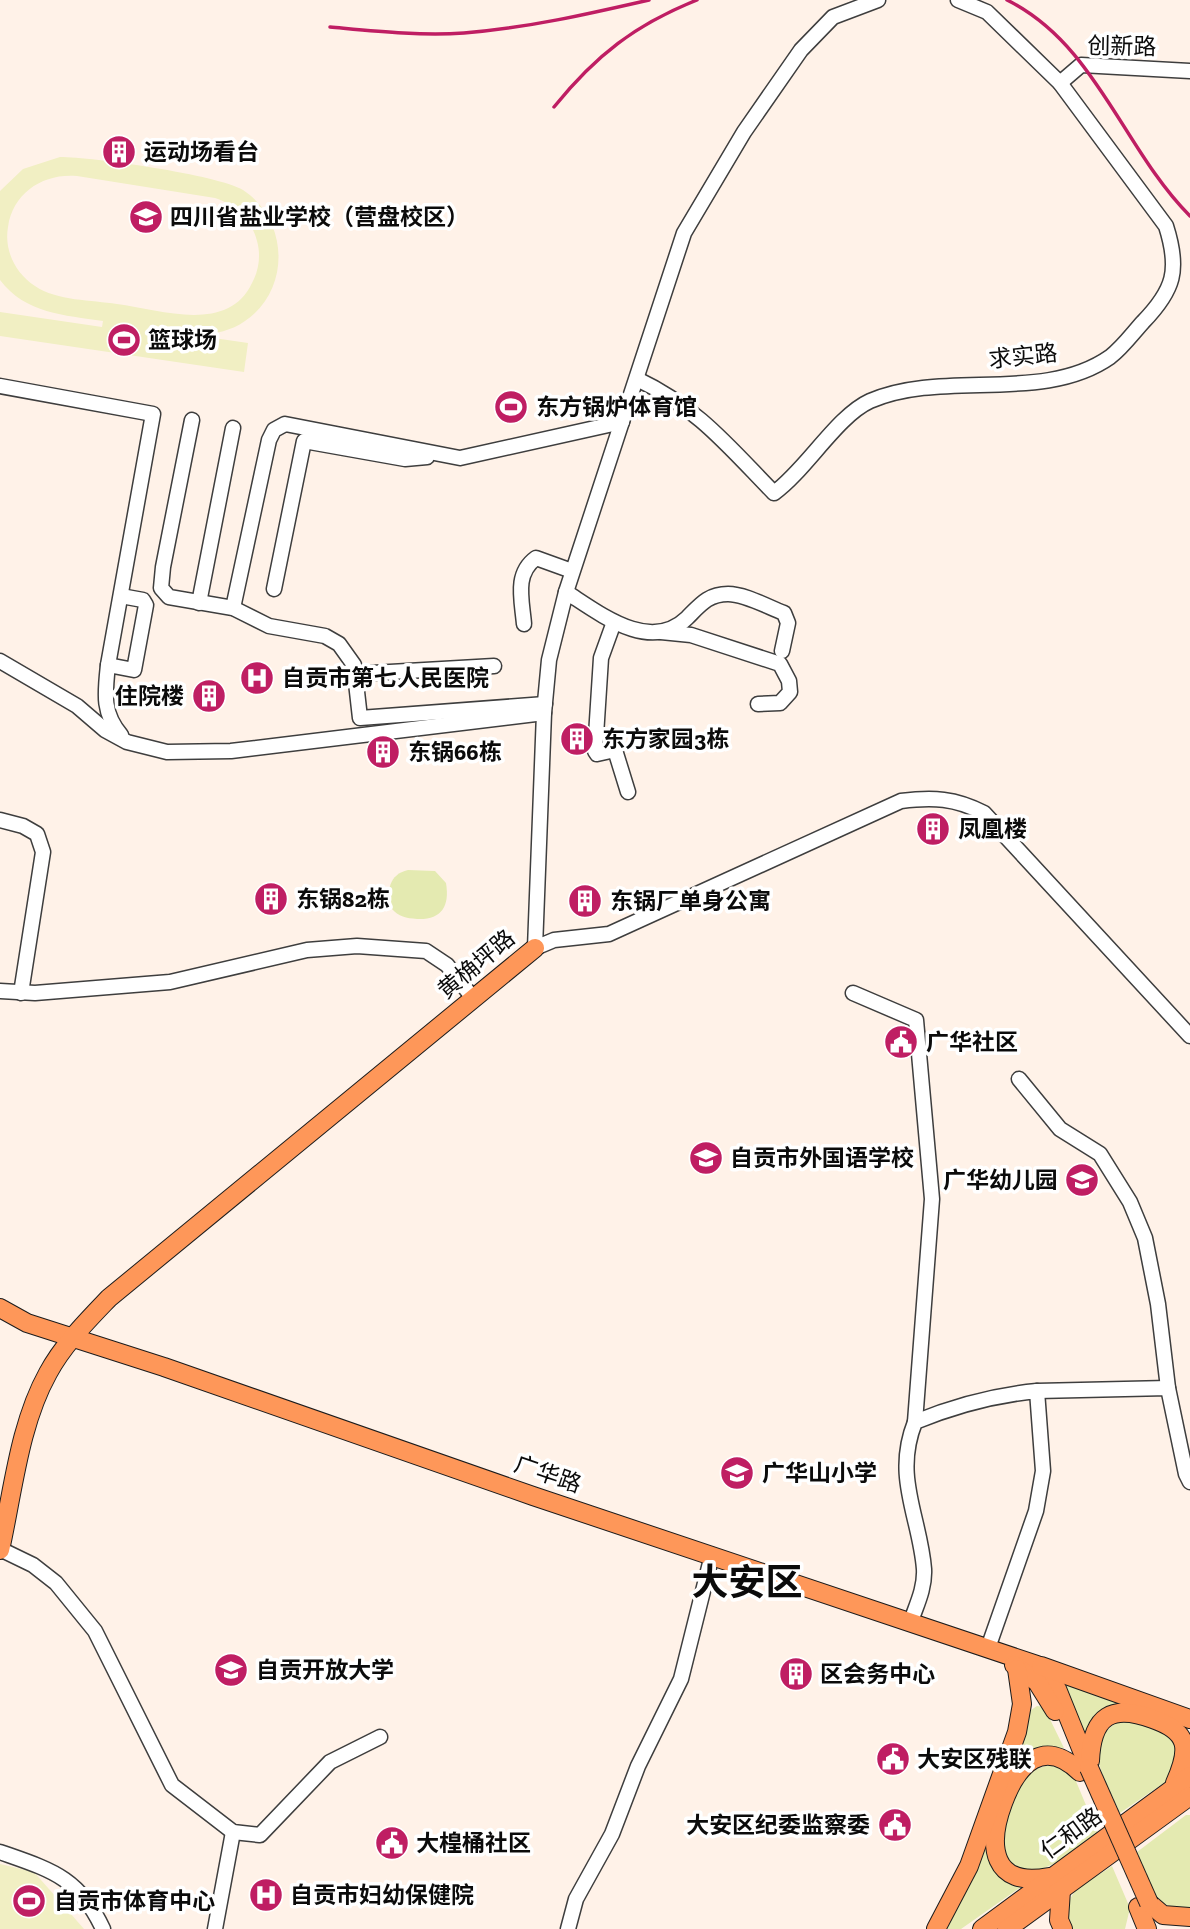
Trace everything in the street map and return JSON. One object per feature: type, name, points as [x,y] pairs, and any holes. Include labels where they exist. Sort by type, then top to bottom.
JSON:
[{"type":"main road","name":"黄桷坪路","points":[[0,1550],[32,1407],[48,1372],[72,1338],[108,1298],[535,948]]},
{"type":"main road","name":"广华路","points":[[0,1308],[27,1323],[988,1648],[1012,1663]]},
{"type":"main road","points":[[1012,1663],[1037,1665],[1190,1718]]},
{"type":"main road","points":[[1012,1663],[1037,1682],[1048,1696],[1085,1770],[1143,1905],[1159,1929]]},
{"type":"main road","points":[[936,1929],[969,1866],[1017,1732],[1022,1704],[1012,1663]]},
{"type":"main road","points":[[1037,1665],[1058,1689],[1085,1770]]},
{"type":"main road","points":[[1085,1770],[1094,1730],[1112,1714],[1130,1711],[1173,1725],[1187,1743],[1182,1800]]},
{"type":"main road","points":[[1063,1929],[1059,1920],[1057,1883],[1022,1880],[1006,1870],[993,1845],[998,1817],[1012,1778],[1028,1762],[1037,1758],[1056,1757],[1085,1770]]},
{"type":"main road","name":"仁和路","points":[[982,1929],[1182,1800],[1190,1776]]},
{"type":"main road","name":"仁和路","points":[[1007,1929],[1057,1883]]},
{"type":"main road","points":[[1143,1905],[1163,1915],[1190,1917]]},
{"type":"main road","points":[[1129,1929],[1143,1905]]},
{"type":"main road","points":[[1143,1905],[1147,1929]]},
{"type":"street","name":"黄桷坪路","points":[[535,948],[544,708],[549,660],[572,572],[638,379],[684,233],[744,131],[801,50],[833,17],[878,0]]},
{"type":"street","name":"求实路","points":[[638,379],[674,396],[699,416],[774,493],[790,481],[846,420],[868,402],[918,388],[1051,379],[1082,371],[1110,356],[1162,302],[1174,277],[1174,250],[1166,226],[1060,83],[987,12],[958,0]]},
{"type":"street","name":"创新路","points":[[1060,83],[1081,65],[1190,71]]},
{"type":"street","points":[[0,386],[153,414],[108,665],[104,701],[110,723],[127,742]]},
{"type":"street","points":[[192,420],[161,588],[169,597],[233,608],[269,626],[325,636],[349,653],[355,674],[360,718],[544,708]]},
{"type":"street","points":[[233,608],[269,440],[274,430],[285,425],[460,458],[622,422]]},
{"type":"street","points":[[199,603],[233,428]]},
{"type":"street","points":[[274,589],[304,441],[405,460],[443,456]]},
{"type":"street","points":[[524,624],[520,584],[526,566],[537,558],[572,572]]},
{"type":"street","points":[[566,592],[614,622],[634,630],[691,635],[780,664],[789,681],[790,692],[780,704],[758,704]]},
{"type":"street","points":[[660,632],[685,620],[711,596],[730,593],[784,613],[788,623],[782,650]]},
{"type":"street","points":[[108,665],[134,670],[146,605],[144,600],[121,596]]},
{"type":"street","points":[[614,622],[601,658],[595,751],[597,754],[615,750],[628,792]]},
{"type":"street","points":[[0,661],[77,706],[100,727],[127,742],[167,752],[231,751],[544,708]]},
{"type":"street","points":[[355,674],[494,666]]},
{"type":"street","points":[[535,948],[554,940],[609,934],[901,801],[936,797],[961,801],[984,813],[1190,1036]]},
{"type":"street","points":[[0,820],[23,826],[37,834],[43,852],[21,993]]},
{"type":"street","points":[[0,991],[21,993],[170,982],[307,950],[357,946],[426,951],[447,965],[474,998]]},
{"type":"street","points":[[853,993],[916,1020],[932,1199],[915,1422],[907,1441],[906,1467],[912,1517],[924,1571],[923,1589],[911,1621]]},
{"type":"street","points":[[1018,1079],[1060,1129],[1100,1154],[1130,1202],[1145,1238],[1158,1304],[1168,1388],[1190,1482]]},
{"type":"street","points":[[915,1422],[942,1411],[1006,1394],[1168,1388]]},
{"type":"street","points":[[988,1648],[1036,1511],[1043,1471],[1037,1391]]},
{"type":"street","points":[[0,1550],[33,1565],[56,1583],[80,1610],[113,1665],[172,1785],[233,1832],[260,1835],[330,1762],[380,1737]]},
{"type":"street","points":[[568,1929],[576,1899],[612,1834],[638,1766],[681,1679],[712,1555]]},
{"type":"street","points":[[215,1929],[233,1832]]},
{"type":"street","points":[[0,1852],[54,1871],[90,1901],[103,1929]]},
{"type":"green space","points":[[408,870],[435,871],[446,883],[447,899],[438,914],[425,919],[409,918],[391,908],[390,884],[397,875]]},
{"type":"green space","points":[[1063,1683],[1119,1702],[1099,1713],[1085,1735]]},
{"type":"green space","points":[[1037,1706],[1044,1707],[1064,1748],[1043,1747],[1014,1761],[1031,1710]]},
{"type":"green space","points":[[1124,1718],[1171,1733],[1180,1754],[1171,1778],[1120,1813],[1102,1773],[1098,1749],[1110,1728]]},
{"type":"green space","points":[[1057,1766],[1073,1774],[1098,1834],[1053,1864],[1023,1873],[1006,1859],[1002,1838],[1003,1821],[1021,1782],[1037,1769]]},
{"type":"green space","points":[[1186,1815],[1190,1815],[1190,1907],[1178,1908],[1160,1900],[1154,1892],[1137,1852]]},
{"type":"green space","points":[[984,1841],[992,1864],[1021,1887],[961,1929],[942,1929]]},
{"type":"green space","points":[[1112,1866],[1130,1908],[1125,1929],[1073,1929],[1069,1926],[1068,1913],[1072,1895]]},
{"type":"shaded area","points":[[60,157],[126,163],[230,184],[243,190],[258,203],[276,236],[277,274],[271,292],[260,308],[245,321],[223,331],[200,336],[248,343],[244,372],[0,336],[0,312],[102,327],[103,321],[60,314],[34,306],[10,291],[0,280],[0,191],[23,169]],"holes":[[[77,176],[215,198],[236,209],[247,220],[255,233],[258,246],[258,268],[252,283],[241,299],[227,309],[192,315],[54,295],[28,281],[12,260],[7,236],[16,204],[32,187],[53,178]]]},
{"type":"shaded area","name":"自贡市体育中心","points":[[0,1864],[34,1872],[84,1929],[0,1929]]},
{"type":"railway","points":[[330,27],[447,34],[488,31],[649,0]]},
{"type":"railway","points":[[554,107],[585,72],[618,43],[654,20],[697,0]]},
{"type":"railway","points":[[1007,0],[1038,19],[1064,43],[1107,99],[1167,189],[1190,216]]},
{"type":"place","name":"运动场看台","points":[[119,152]]},
{"type":"place","name":"四川省盐业学校（营盘校区）","points":[[146,217]]},
{"type":"place","name":"篮球场","points":[[124,340]]},
{"type":"place","name":"东方锅炉体育馆","points":[[511,407]]},
{"type":"place","name":"自贡市第七人民医院","points":[[257,678]]},
{"type":"place","name":"住院楼","points":[[209,696]]},
{"type":"place","name":"东方家园3栋","points":[[577,739]]},
{"type":"place","name":"东锅66栋","points":[[383,752]]},
{"type":"place","name":"凤凰楼","points":[[933,829]]},
{"type":"place","name":"东锅82栋","points":[[271,899]]},
{"type":"place","name":"东锅厂单身公寓","points":[[585,901]]},
{"type":"place","name":"广华社区","points":[[901,1042]]},
{"type":"place","name":"自贡市外国语学校","points":[[706,1158]]},
{"type":"place","name":"广华幼儿园","points":[[1082,1180]]},
{"type":"place","name":"广华山小学","points":[[737,1473]]},
{"type":"place","name":"自贡开放大学","points":[[231,1670]]},
{"type":"place","name":"区会务中心","points":[[796,1674]]},
{"type":"place","name":"大安区残联","points":[[893,1759]]},
{"type":"place","name":"大安区纪委监察委","points":[[895,1825]]},
{"type":"place","name":"大楻桶社区","points":[[392,1843]]},
{"type":"place","name":"自贡市妇幼保健院","points":[[266,1895]]},
{"type":"place","name":"自贡市体育中心","points":[[29,1901]]},
{"type":"district","name":"大安区","points":[[747,1582]]}]
